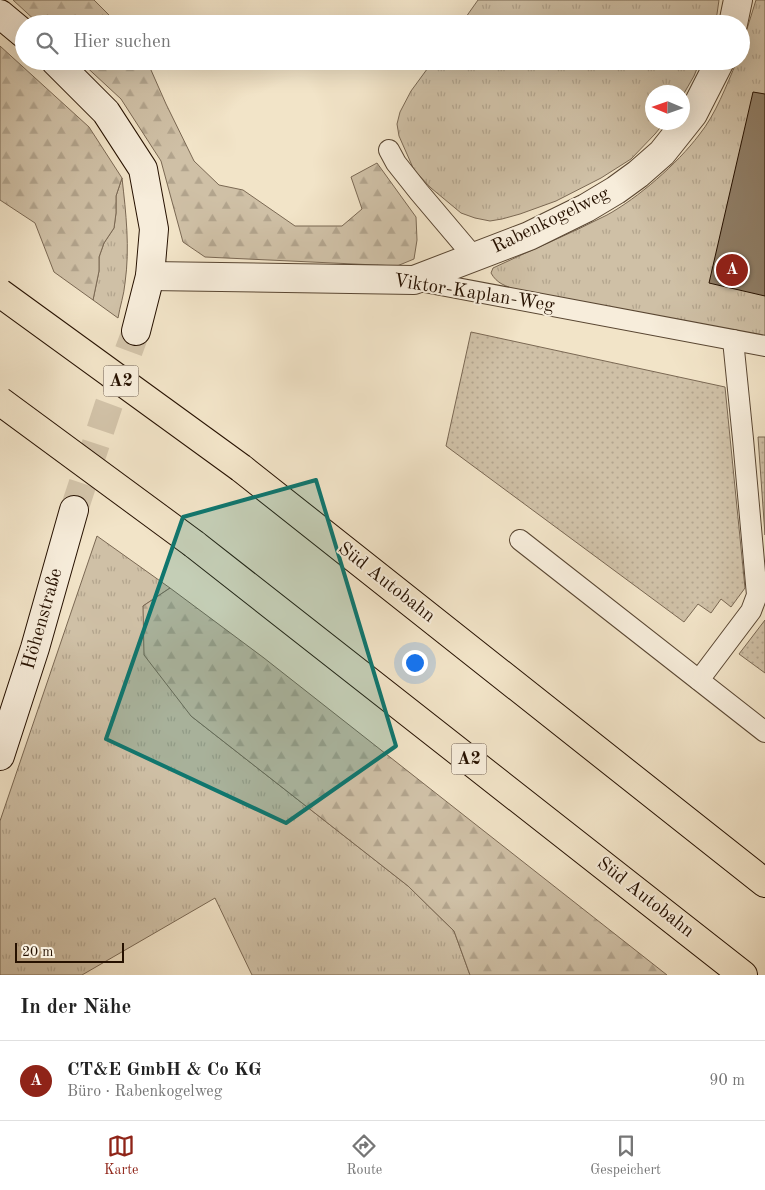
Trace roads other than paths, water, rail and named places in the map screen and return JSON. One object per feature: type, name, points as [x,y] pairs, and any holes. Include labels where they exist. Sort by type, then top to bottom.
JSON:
[{"type":"highway","name":"Süd Autobahn","points":[[0,293],[242,468],[765,883]]},
{"type":"highway","name":"Süd Autobahn","points":[[0,401],[194,544],[743,975]]},
{"type":"street","points":[[735,15],[738,0]]},
{"type":"street","points":[[0,14],[15,26]]},
{"type":"street","points":[[64,70],[106,112],[143,169],[154,229],[150,276],[136,331]]},
{"type":"street","name":"Rabenkogelweg","points":[[414,280],[529,236],[586,208],[616,190],[662,153],[693,114],[715,70]]},
{"type":"street","name":"Viktor-Kaplan-Weg","points":[[150,276],[414,280]]},
{"type":"street","name":"Höhenstraße","points":[[0,756],[35,648],[74,510]]},
{"type":"lane","points":[[389,150],[396,163],[413,185],[474,257]]},
{"type":"lane","name":"Viktor-Kaplan-Weg","points":[[414,280],[733,340],[763,348]]},
{"type":"lane","points":[[699,680],[751,611],[757,595],[733,340]]},
{"type":"lane","points":[[520,540],[765,732]]},
{"type":"tunnel","points":[[74,510],[109,404],[136,331]]},
{"type":"place","name":"CT&E GmbH & Co KG","points":[[732,270]]}]
